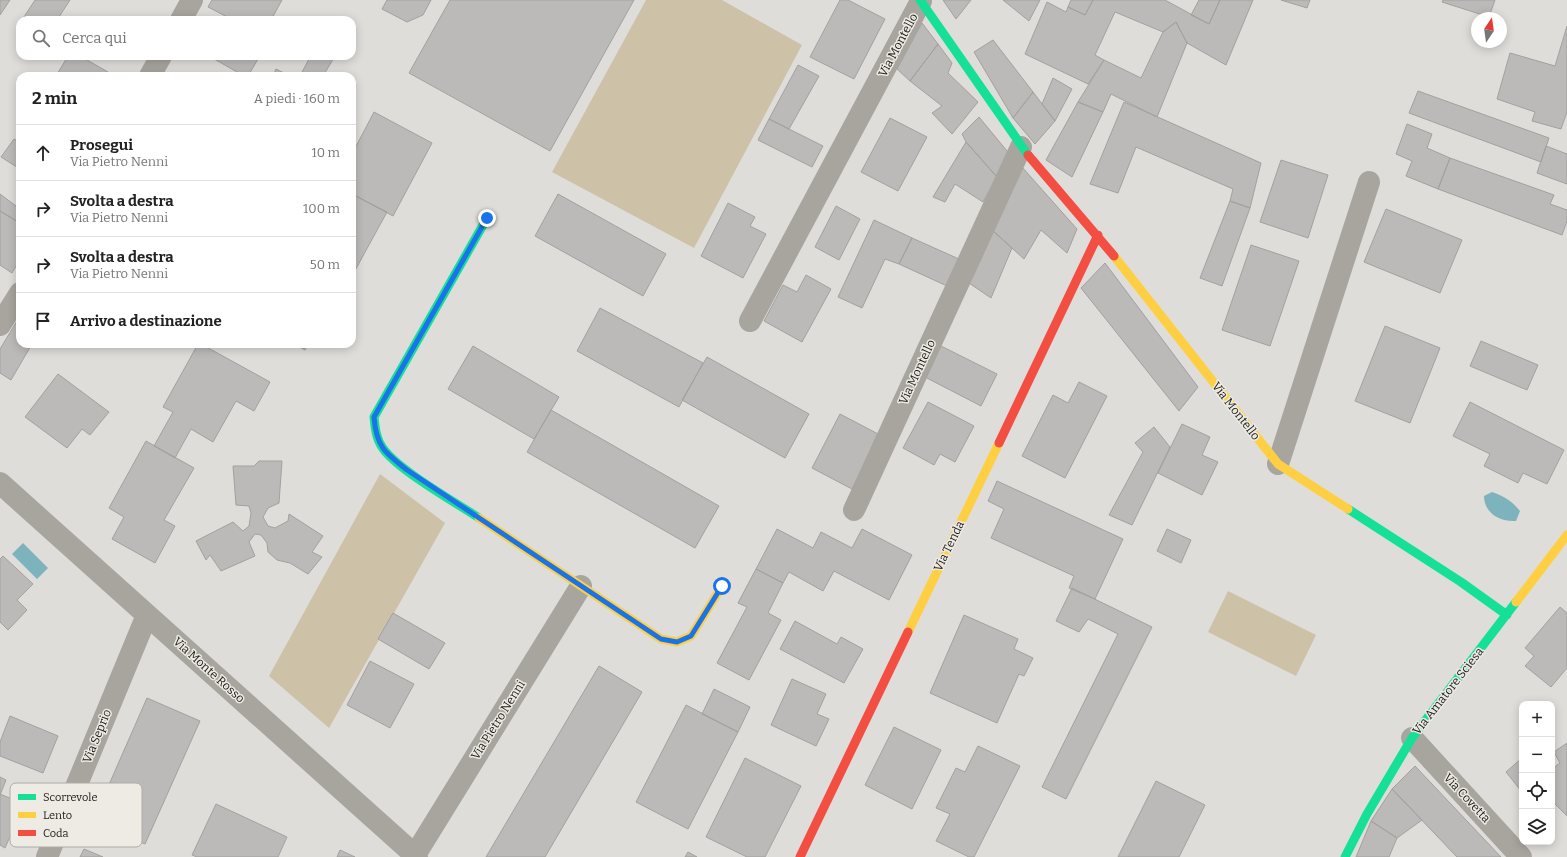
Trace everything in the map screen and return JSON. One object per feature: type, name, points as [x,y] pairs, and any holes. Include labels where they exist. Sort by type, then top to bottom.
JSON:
[{"type":"street","points":[[183,16],[192,0]]},
{"type":"street","name":"Via Montello","points":[[750,322],[921,1],[1022,146],[1061,194],[1098,235],[1278,464],[1461,582],[1507,615]]},
{"type":"street","points":[[152,72],[159,60]]},
{"type":"street","name":"Via Montello","points":[[854,510],[1022,146]]},
{"type":"street","points":[[1278,464],[1369,182]]},
{"type":"street","points":[[487,218],[374,417],[376,434],[386,455],[661,639],[677,642],[691,636],[722,586]]},
{"type":"street","name":"Via Tenda","points":[[800,857],[1098,235]]},
{"type":"street","points":[[0,325],[16,299]]},
{"type":"street","name":"Via Monte Rosso","points":[[0,483],[416,856]]},
{"type":"street","name":"Via Amatore Sciesa","points":[[1345,857],[1367,814],[1412,738],[1567,535]]},
{"type":"street","name":"Via Pietro Nenni","points":[[416,856],[581,586]]},
{"type":"street","name":"Via Seprio","points":[[78,783],[147,615]]},
{"type":"street","name":"Via Covetta","points":[[1412,738],[1521,857]]},
{"type":"street","name":"Via Seprio","points":[[48,857],[52,847]]},
{"type":"shaded area","points":[[646,0],[722,0],[802,45],[694,248],[552,172]]},
{"type":"shaded area","points":[[380,474],[445,523],[329,728],[269,676]]},
{"type":"shaded area","points":[[1228,591],[1316,635],[1296,676],[1208,632]]},
{"type":"water","points":[[1492,492],[1508,499],[1520,511],[1516,521],[1504,520],[1490,512],[1484,496]]},
{"type":"water","points":[[23,543],[48,568],[37,579],[12,554]]},
{"type":"building","points":[[0,0],[10,0],[0,15]]},
{"type":"building","points":[[35,0],[70,0],[60,16],[25,16]]},
{"type":"building","points":[[212,0],[282,0],[273,16],[225,16],[208,7]]},
{"type":"building","points":[[387,0],[431,0],[423,15],[407,22],[382,9]]},
{"type":"building","points":[[450,0],[634,0],[550,151],[409,73]]},
{"type":"building","points":[[840,0],[848,0],[885,19],[854,79],[810,57]]},
{"type":"building","points":[[943,0],[971,0],[956,19]]},
{"type":"building","points":[[1003,0],[1040,0],[1029,21]]},
{"type":"building","points":[[1071,0],[1093,0],[1085,15],[1068,7]]},
{"type":"building","points":[[1093,0],[1165,0],[1209,24],[1220,0],[1253,0],[1226,65],[1187,43],[1176,22],[1163,32],[1115,12],[1095,55],[1104,60],[1088,84],[1025,54],[1047,2],[1066,12],[1068,7],[1085,15]]},
{"type":"building","points":[[1199,0],[1220,0],[1209,24],[1191,15]]},
{"type":"building","points":[[1281,0],[1310,0],[1307,8]]},
{"type":"building","points":[[1443,0],[1495,0],[1491,12],[1473,12],[1442,2]]},
{"type":"building","points":[[1176,22],[1187,43],[1157,117],[1111,94],[1103,112],[1078,102],[1104,60],[1141,78],[1163,32]]},
{"type":"building","points":[[922,23],[938,44],[910,81],[897,69]]},
{"type":"building","points":[[1567,26],[1567,112],[1561,129],[1532,121],[1535,112],[1497,99],[1510,53],[1555,66]]},
{"type":"building","points":[[993,40],[1033,92],[1013,118],[974,52]]},
{"type":"building","points":[[938,44],[952,63],[948,73],[978,102],[952,134],[932,113],[942,106],[910,81]]},
{"type":"building","points":[[66,60],[87,60],[108,72],[58,72]]},
{"type":"building","points":[[216,60],[257,60],[250,72],[237,72]]},
{"type":"building","points":[[308,60],[333,60],[325,72],[302,72]]},
{"type":"building","points":[[798,65],[819,76],[789,129],[769,119]]},
{"type":"building","points":[[276,69],[282,72],[275,72]]},
{"type":"building","points":[[1053,78],[1072,89],[1055,121],[1042,104]]},
{"type":"building","points":[[1418,91],[1549,138],[1541,162],[1409,113]]},
{"type":"building","points":[[1033,92],[1055,121],[1035,144],[1013,118]]},
{"type":"building","points":[[1078,102],[1103,112],[1072,177],[1046,160]]},
{"type":"building","points":[[1124,102],[1261,163],[1250,208],[1230,201],[1233,189],[1136,147],[1118,193],[1090,184]]},
{"type":"building","points":[[374,112],[432,143],[393,216],[356,196],[356,146]]},
{"type":"building","points":[[979,117],[1012,157],[997,177],[966,142],[962,134]]},
{"type":"building","points":[[890,118],[927,137],[898,191],[861,172]]},
{"type":"building","points":[[769,119],[823,146],[812,167],[758,140]]},
{"type":"building","points":[[1407,124],[1432,134],[1427,148],[1450,158],[1438,189],[1406,176],[1412,161],[1396,154]]},
{"type":"building","points":[[14,139],[16,140],[16,166],[1,157]]},
{"type":"building","points":[[966,142],[997,177],[983,202],[955,184],[945,202],[933,197]]},
{"type":"building","points":[[1546,146],[1567,154],[1567,184],[1537,173]]},
{"type":"building","points":[[1450,158],[1554,195],[1550,204],[1567,210],[1567,221],[1562,235],[1438,189]]},
{"type":"building","points":[[1281,160],[1328,175],[1308,238],[1260,222]]},
{"type":"building","points":[[1022,167],[1077,229],[1067,253],[1041,230],[1024,259],[992,230]]},
{"type":"building","points":[[0,194],[16,206],[16,221],[0,211]]},
{"type":"building","points":[[558,194],[666,254],[643,296],[535,236]]},
{"type":"building","points":[[356,196],[387,212],[356,269]]},
{"type":"building","points":[[1230,201],[1250,208],[1222,286],[1200,278]]},
{"type":"building","points":[[728,203],[755,217],[750,226],[766,234],[743,278],[701,256]]},
{"type":"building","points":[[836,206],[860,219],[839,260],[815,247]]},
{"type":"building","points":[[1386,209],[1462,240],[1440,293],[1364,262]]},
{"type":"building","points":[[0,211],[16,221],[16,266],[12,273],[0,265]]},
{"type":"building","points":[[874,220],[912,238],[899,264],[885,259],[862,308],[838,297]]},
{"type":"building","points":[[992,230],[1012,248],[991,298],[969,283]]},
{"type":"building","points":[[912,238],[959,259],[947,286],[899,264]]},
{"type":"building","points":[[1251,245],[1299,261],[1270,346],[1222,330]]},
{"type":"building","points":[[1105,263],[1198,387],[1179,411],[1081,288]]},
{"type":"building","points":[[806,275],[831,289],[802,342],[764,321],[783,285],[797,292]]},
{"type":"building","points":[[600,308],[703,363],[679,407],[577,351]]},
{"type":"building","points":[[16,323],[16,348],[30,348],[11,380],[0,373],[0,349]]},
{"type":"building","points":[[1385,326],[1440,348],[1410,423],[1355,401]]},
{"type":"building","points":[[1481,341],[1538,365],[1527,390],[1470,366]]},
{"type":"building","points":[[939,345],[997,374],[981,406],[923,376]]},
{"type":"building","points":[[473,346],[559,397],[534,439],[448,389]]},
{"type":"building","points":[[196,348],[208,348],[270,382],[254,411],[236,401],[213,442],[191,429],[175,458],[154,446],[173,412],[163,407]]},
{"type":"building","points":[[707,357],[809,414],[785,458],[682,400]]},
{"type":"building","points":[[58,374],[109,412],[90,435],[82,429],[67,448],[25,417]]},
{"type":"building","points":[[1079,382],[1107,396],[1065,478],[1022,456],[1053,395],[1068,403]]},
{"type":"building","points":[[928,402],[974,426],[955,462],[940,454],[934,465],[903,448]]},
{"type":"building","points":[[1470,402],[1564,450],[1547,484],[1523,473],[1518,483],[1484,466],[1490,454],[1453,436]]},
{"type":"building","points":[[551,410],[719,506],[695,548],[527,452]]},
{"type":"building","points":[[840,414],[880,435],[852,489],[812,468]]},
{"type":"building","points":[[1182,424],[1210,437],[1202,455],[1218,462],[1202,495],[1158,473]]},
{"type":"building","points":[[1154,427],[1170,447],[1132,525],[1109,515],[1143,452],[1135,443]]},
{"type":"building","points":[[146,441],[194,468],[164,520],[175,526],[155,563],[112,539],[124,517],[109,508]]},
{"type":"building","points":[[259,461],[282,461],[279,503],[268,508],[263,517],[268,526],[275,528],[288,521],[289,514],[323,536],[312,552],[322,557],[308,574],[290,563],[277,560],[268,552],[267,543],[261,535],[255,534],[249,542],[255,556],[221,571],[210,555],[206,560],[196,541],[233,522],[243,531],[249,526],[251,513],[249,506],[236,505],[233,466],[254,466]]},
{"type":"building","points":[[997,481],[1123,539],[1095,599],[1069,588],[1074,576],[991,538],[1004,509],[988,501]]},
{"type":"building","points":[[777,529],[813,548],[821,532],[852,548],[862,529],[912,555],[889,600],[834,571],[823,591],[789,572],[783,583],[756,569]]},
{"type":"building","points":[[1167,529],[1191,540],[1181,563],[1157,551]]},
{"type":"building","points":[[3,556],[33,584],[17,600],[27,610],[8,630],[0,622],[0,559]]},
{"type":"building","points":[[756,569],[783,583],[768,613],[781,620],[749,680],[717,663],[747,607],[738,603]]},
{"type":"building","points":[[1072,588],[1152,627],[1066,799],[1042,787],[1118,634],[1088,619],[1079,632],[1056,621]]},
{"type":"building","points":[[1560,607],[1567,613],[1567,668],[1551,687],[1525,666],[1534,656],[1525,648]]},
{"type":"building","points":[[393,613],[445,643],[429,669],[378,639]]},
{"type":"building","points":[[964,615],[1018,639],[1014,649],[1033,658],[1024,676],[1019,674],[997,723],[930,693]]},
{"type":"building","points":[[795,621],[837,644],[841,637],[863,649],[844,683],[780,649]]},
{"type":"building","points":[[370,661],[414,684],[390,728],[347,705]]},
{"type":"building","points":[[599,666],[642,692],[545,857],[486,857]]},
{"type":"building","points":[[792,679],[826,694],[817,714],[829,719],[816,746],[771,725]]},
{"type":"building","points":[[714,689],[750,707],[738,732],[702,714]]},
{"type":"building","points":[[147,698],[200,721],[145,844],[142,843],[142,783],[110,783]]},
{"type":"building","points":[[686,705],[738,732],[688,829],[636,802]]},
{"type":"building","points":[[10,716],[58,736],[43,773],[0,756],[0,742]]},
{"type":"building","points":[[894,727],[941,750],[912,809],[865,785]]},
{"type":"building","points":[[1567,743],[1567,816],[1555,804],[1555,767],[1560,763],[1555,751]]},
{"type":"building","points":[[978,746],[1020,766],[974,857],[969,857],[936,841],[950,814],[936,808],[956,768],[965,772]]},
{"type":"building","points":[[745,758],[801,786],[765,857],[747,857],[706,837]]},
{"type":"building","points":[[1519,761],[1519,788],[1506,772]]},
{"type":"building","points":[[1415,766],[1501,857],[1457,857],[1392,789]]},
{"type":"building","points":[[0,777],[6,780],[0,795]]},
{"type":"building","points":[[1156,781],[1205,805],[1179,857],[1118,857]]},
{"type":"building","points":[[1392,789],[1422,820],[1397,838],[1371,821]]},
{"type":"building","points":[[0,794],[10,798],[10,836],[5,848],[0,845]]},
{"type":"building","points":[[216,804],[287,837],[278,857],[197,857],[192,855]]},
{"type":"building","points":[[1371,821],[1397,838],[1389,857],[1356,857]]},
{"type":"building","points":[[84,849],[103,857],[80,857]]},
{"type":"building","points":[[340,850],[355,857],[337,857]]},
{"type":"building","points":[[688,852],[697,857],[685,857]]},
{"type":"traffic: fast","points":[[920,0],[1028,155]]},
{"type":"traffic: fast","points":[[479,518],[413,475],[389,456],[378,440],[374,417],[487,218]]},
{"type":"traffic: fast","points":[[1348,509],[1461,582],[1507,615]]},
{"type":"traffic: fast","points":[[1345,857],[1367,814],[1412,738],[1516,602]]},
{"type":"traffic: slow","points":[[1114,256],[1278,464],[1348,509]]},
{"type":"traffic: slow","points":[[908,632],[999,443]]},
{"type":"traffic: slow","points":[[479,518],[661,639],[677,642],[691,636],[722,586]]},
{"type":"traffic: slow","points":[[1516,602],[1567,535]]},
{"type":"traffic: jam","points":[[1028,155],[1114,256]]},
{"type":"traffic: jam","points":[[999,443],[1098,235]]},
{"type":"traffic: jam","points":[[800,857],[908,632]]},
{"type":"route","points":[[487,218],[374,417],[376,434],[386,455],[661,639],[677,642],[685,640],[691,636],[722,586]]}]
